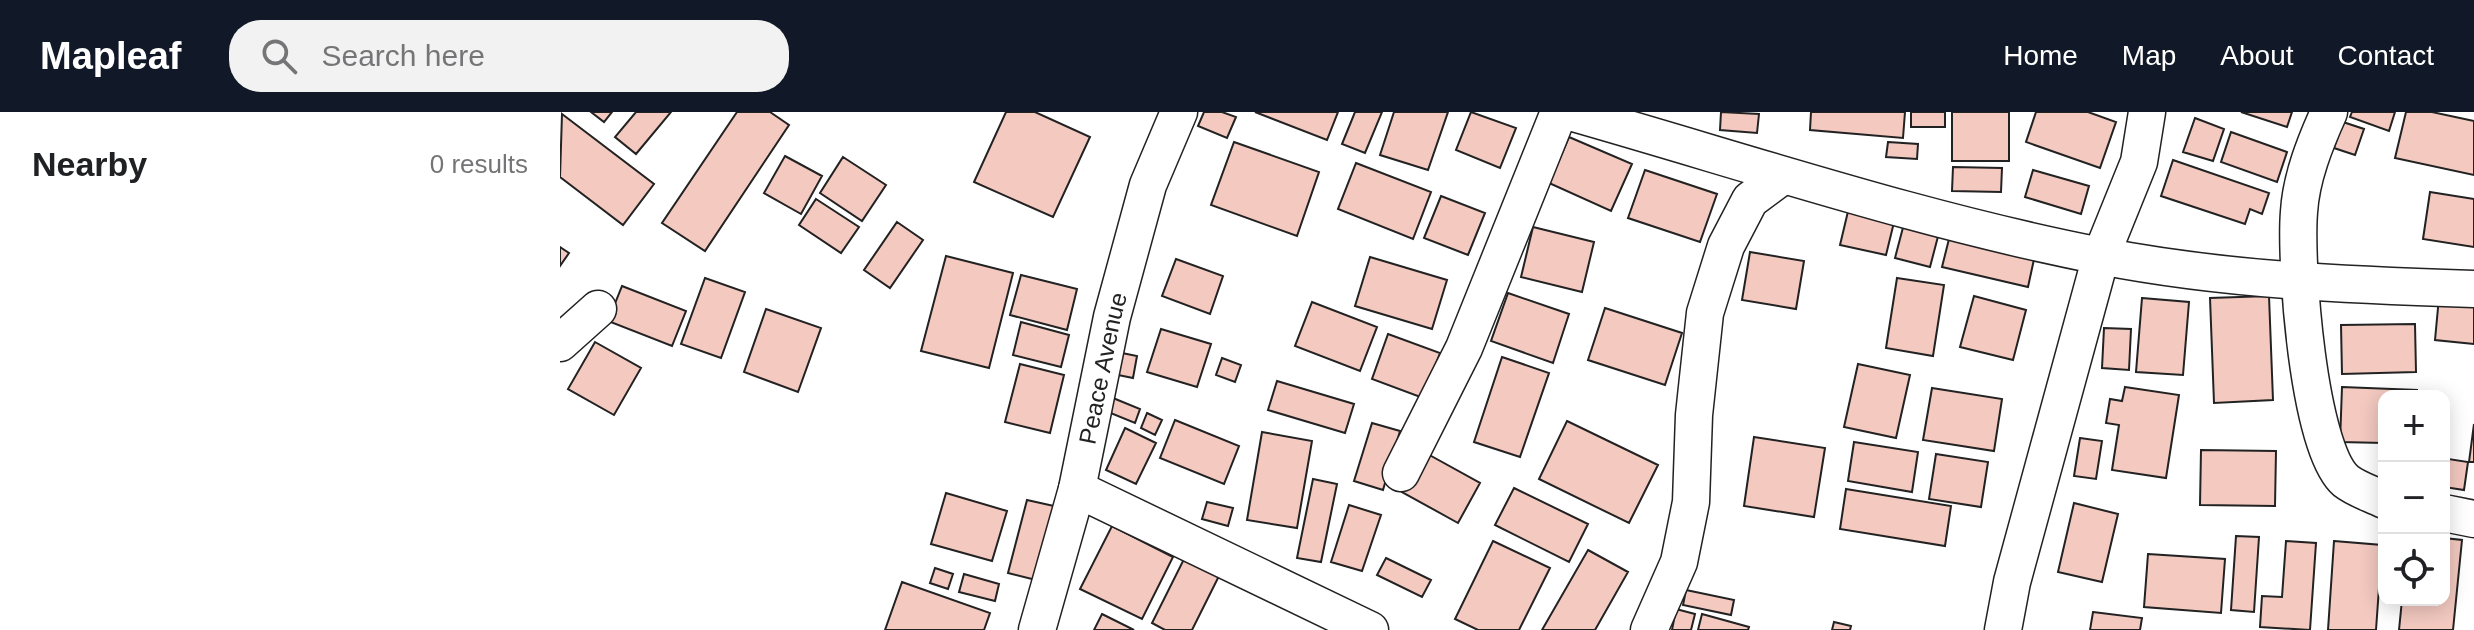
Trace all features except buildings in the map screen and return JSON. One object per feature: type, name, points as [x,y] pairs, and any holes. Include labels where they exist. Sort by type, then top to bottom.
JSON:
[{"type":"street","name":"Peace Avenue","points":[[1037,630],[1077,489],[1112,317],[1148,185],[1179,112]]},
{"type":"street","points":[[1401,473],[1464,348],[1559,112]]},
{"type":"street","points":[[1570,112],[1730,157],[1781,177],[2101,256],[2298,283],[2474,289]]},
{"type":"street","points":[[2003,630],[2012,582],[2101,256],[2139,162],[2147,112]]},
{"type":"street","points":[[2329,112],[2315,144],[2299,209],[2298,283],[2325,448],[2344,480],[2378,497]]},
{"type":"street","points":[[1649,630],[1679,562],[1691,502],[1694,415],[1705,313],[1726,246],[1750,200],[1781,177]]},
{"type":"street","points":[[560,343],[598,309]]},
{"type":"street","points":[[1077,489],[1370,630]]},
{"type":"street","points":[[2450,514],[2474,519]]}]
